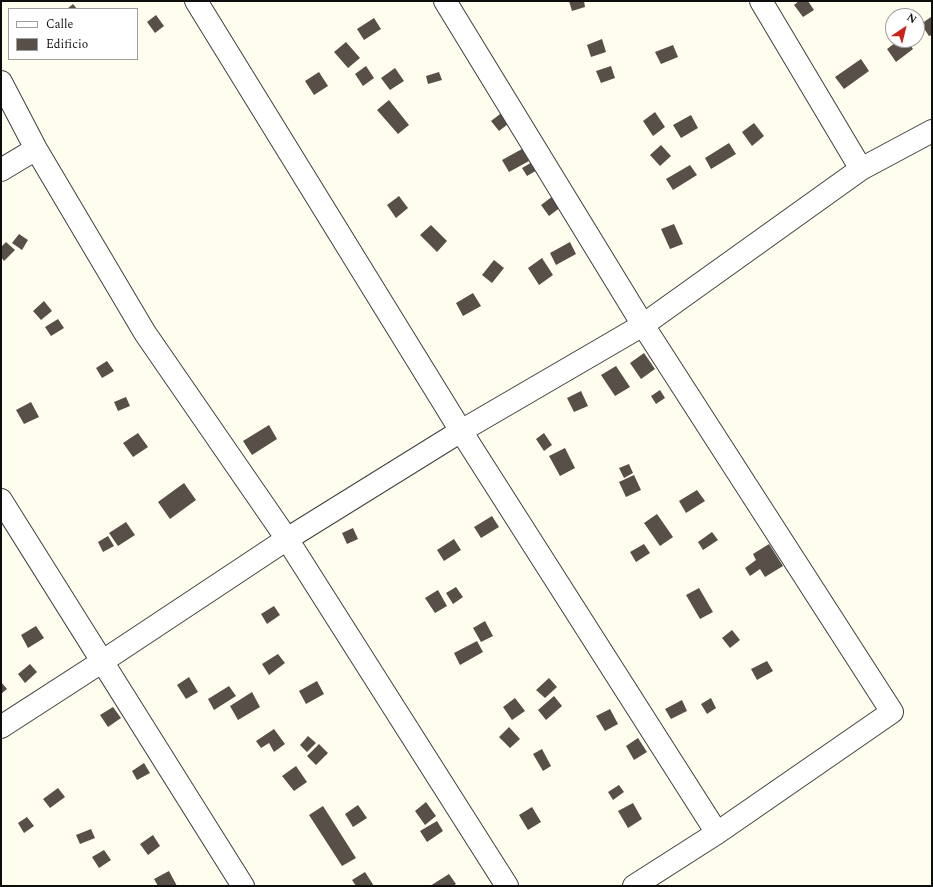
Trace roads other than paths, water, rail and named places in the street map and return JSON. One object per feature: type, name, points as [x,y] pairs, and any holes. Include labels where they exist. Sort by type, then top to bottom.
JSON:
[{"type":"street","points":[[196,1],[461,431],[717,833]]},
{"type":"street","points":[[445,1],[643,325],[892,712],[717,833],[634,886]]},
{"type":"street","points":[[761,1],[861,169]]},
{"type":"street","points":[[1,82],[36,149],[145,333],[288,539],[507,886]]},
{"type":"street","points":[[1,727],[103,662],[288,539],[461,431],[643,325],[861,169],[932,131]]},
{"type":"street","points":[[1,170],[36,149]]},
{"type":"street","points":[[1,500],[244,886]]}]
